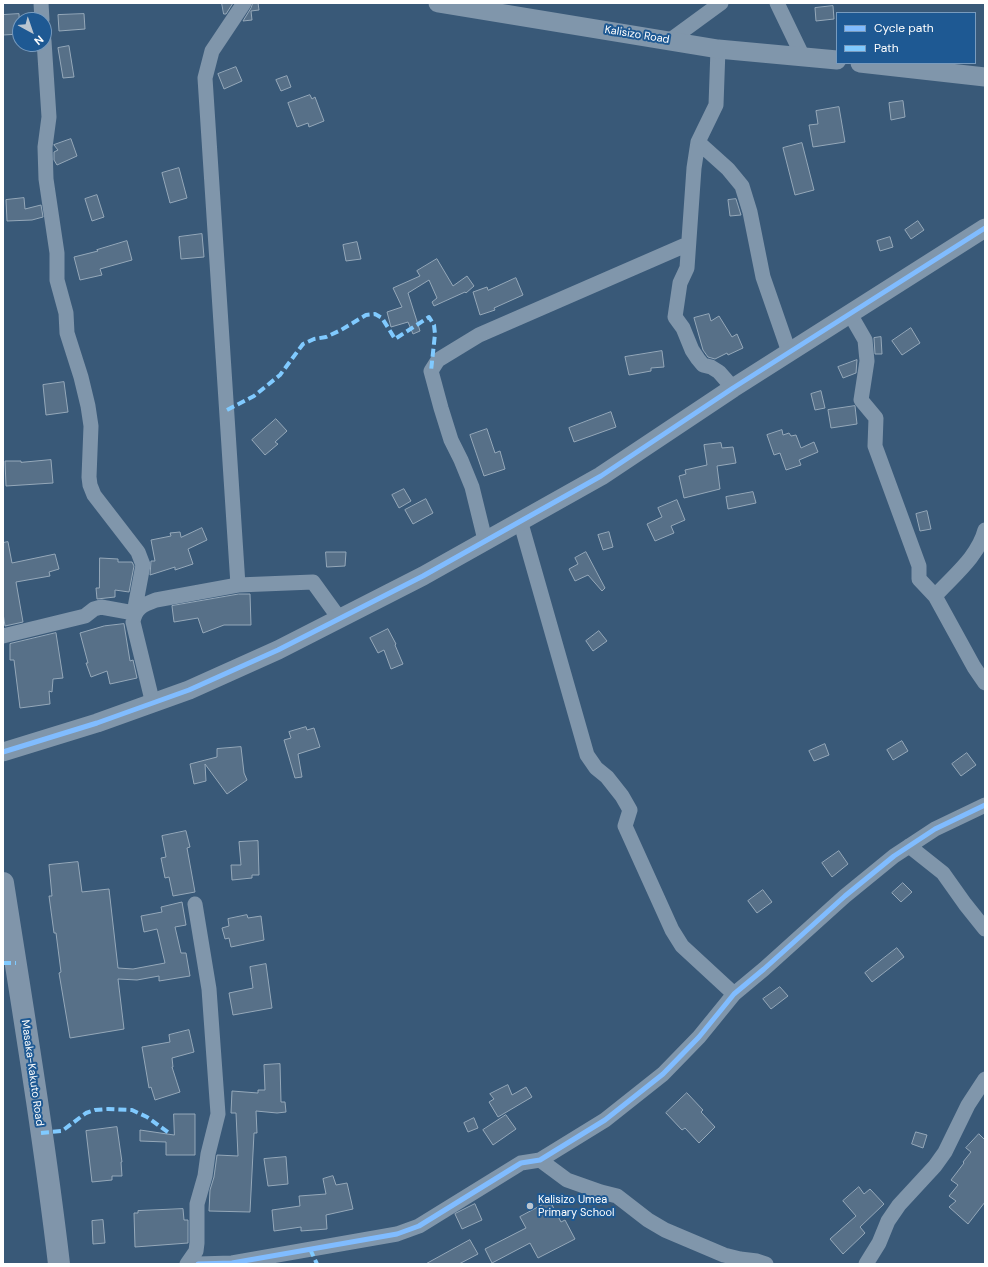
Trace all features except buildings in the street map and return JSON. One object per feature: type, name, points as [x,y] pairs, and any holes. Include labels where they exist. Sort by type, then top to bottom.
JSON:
[{"type":"highway","name":"Masaka-Kakuto Road","points":[[3,883],[51,1198],[58,1264]]},
{"type":"street","points":[[238,585],[205,78],[212,51],[244,3]]},
{"type":"street","name":"Kalisizo Road","points":[[440,3],[669,41],[718,48],[836,60]]},
{"type":"street","points":[[669,41],[721,3]]},
{"type":"street","points":[[777,3],[803,57]]},
{"type":"street","points":[[718,48],[716,105],[698,142],[694,168],[687,268],[680,283],[675,317],[683,328],[692,350],[698,359],[703,365],[711,367],[719,372],[733,388]]},
{"type":"street","points":[[45,52],[49,117],[45,147],[46,179],[57,253],[57,280],[66,313],[67,333],[88,406],[90,426],[90,485],[94,495],[138,552],[143,565],[132,622],[153,704]]},
{"type":"street","points":[[869,64],[985,77]]},
{"type":"street","points":[[698,142],[728,169],[742,186],[750,212],[763,277],[789,352]]},
{"type":"street","points":[[3,752],[97,723],[189,690],[278,650],[423,576],[520,520],[601,476],[789,352],[983,233]]},
{"type":"street","points":[[486,540],[472,487],[440,408],[431,371],[438,360],[479,335],[688,244]]},
{"type":"street","points":[[850,314],[865,340],[867,360],[861,400],[876,418],[875,446],[919,566],[920,578],[935,596],[974,667],[985,682]]},
{"type":"street","points":[[520,520],[587,755],[596,768],[615,786],[630,810],[626,826],[672,930],[682,946],[734,994]]},
{"type":"street","points":[[935,596],[974,554],[980,546],[985,530]]},
{"type":"street","points":[[134,613],[143,605],[156,600],[238,585],[313,582],[339,618]]},
{"type":"street","points":[[3,636],[85,616],[94,609],[101,607],[134,613]]},
{"type":"street","points":[[198,1264],[232,1263],[397,1234],[419,1226],[521,1163],[540,1160],[605,1120],[662,1074],[699,1037],[734,994],[845,896],[894,856],[935,829],[985,805]]},
{"type":"street","points":[[909,846],[943,873],[985,929]]},
{"type":"street","points":[[187,1264],[196,1251],[197,1204],[206,1176],[208,1154],[218,1114],[209,989],[195,904]]},
{"type":"street","points":[[866,1264],[879,1243],[888,1222],[899,1205],[935,1166],[945,1152],[968,1105],[985,1079]]},
{"type":"street","points":[[540,1160],[568,1180],[617,1196],[648,1220],[665,1230],[724,1255],[766,1264]]},
{"type":"marked path","points":[[227,410],[254,396],[280,375],[303,344],[314,339],[326,337],[366,315],[375,314],[382,318],[395,339],[429,317],[434,325],[435,334],[431,371]]},
{"type":"marked path","points":[[3,963],[16,963]]},
{"type":"marked path","points":[[41,1133],[62,1131],[86,1113],[95,1110],[108,1109],[132,1110],[147,1117],[169,1133]]},
{"type":"marked path","points":[[310,1249],[317,1264]]},
{"type":"cycle path","points":[[3,752],[97,723],[189,690],[278,650],[423,576],[601,476],[733,388],[985,228]]},
{"type":"cycle path","points":[[198,1264],[232,1263],[397,1234],[419,1226],[521,1163],[540,1160],[605,1120],[663,1074],[699,1037],[734,994],[845,896],[894,856],[935,829],[985,805]]},
{"type":"place","name":"Kalisizo Umea Primary School","points":[[530,1206]]}]
